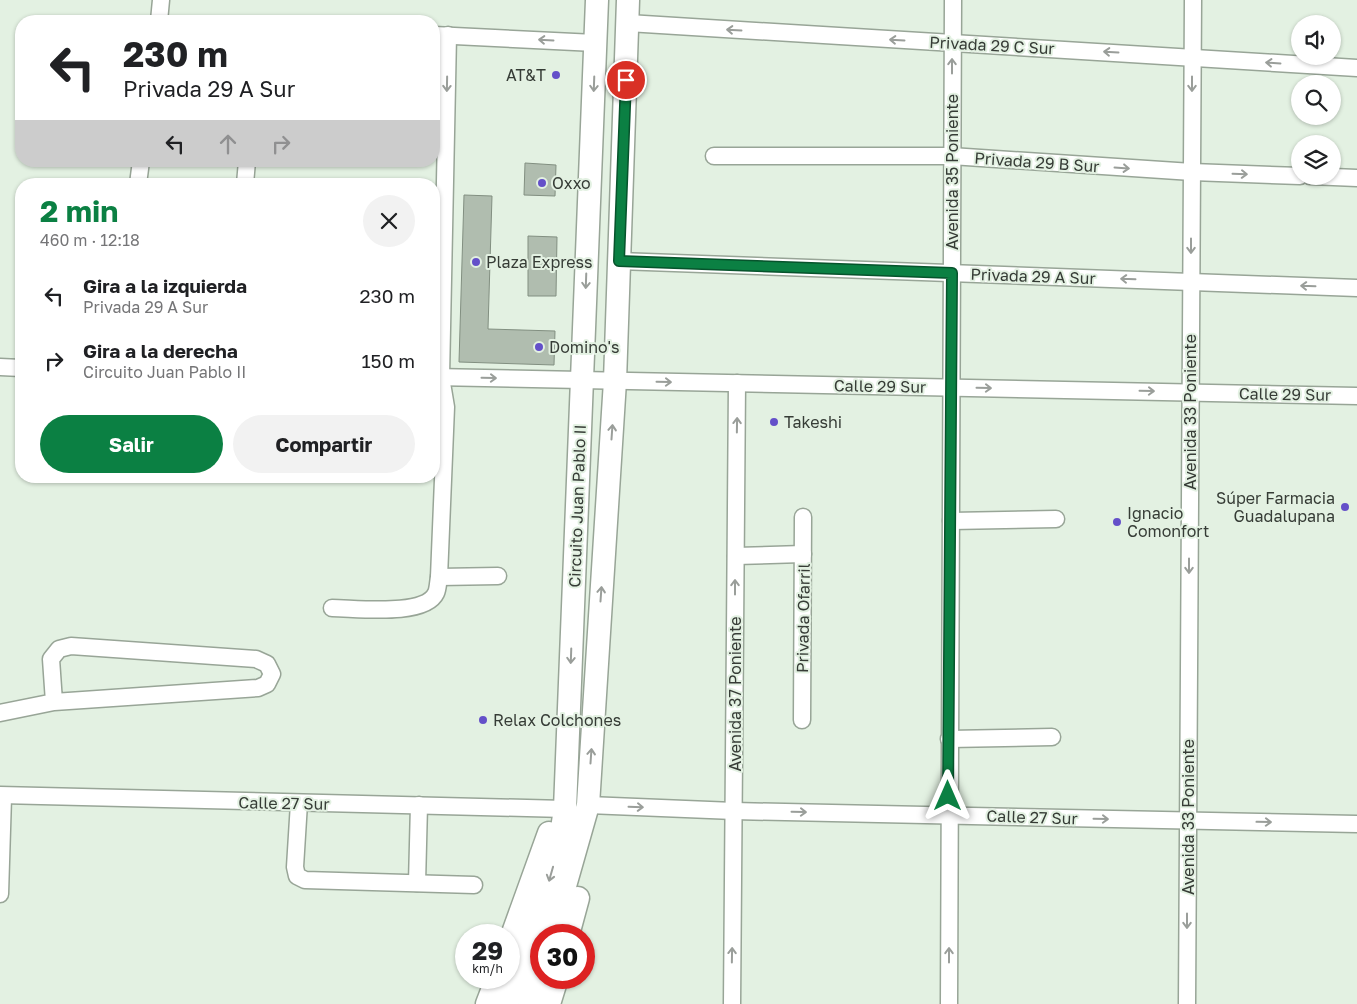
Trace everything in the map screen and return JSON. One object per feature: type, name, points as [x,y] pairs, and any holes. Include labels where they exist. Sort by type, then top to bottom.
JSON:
[{"type":"main road","name":"Circuito Juan Pablo II","points":[[507,1004],[544,900],[560,842],[565,809],[597,0]]},
{"type":"main road","name":"Circuito Juan Pablo II","points":[[555,924],[588,805],[615,381],[628,0]]},
{"type":"main road","points":[[571,924],[595,836],[588,805]]},
{"type":"main road","points":[[516,924],[548,834],[565,809]]},
{"type":"main road","points":[[487,1004],[493,989]]},
{"type":"main road","points":[[529,1004],[534,989]]},
{"type":"main road","points":[[549,1004],[554,989]]},
{"type":"street","points":[[160,15],[161,0]]},
{"type":"street","name":"Avenida 35 Poniente","points":[[949,1004],[948,815],[953,0]]},
{"type":"street","name":"Avenida 33 Poniente","points":[[1187,1004],[1192,0]]},
{"type":"street","name":"Privada 29 C Sur","points":[[628,23],[1357,68]]},
{"type":"street","points":[[440,121],[441,35],[595,43]]},
{"type":"street","name":"Privada 29 B Sur","points":[[714,156],[952,156],[1192,172],[1291,176]]},
{"type":"street","points":[[1341,177],[1357,178]]},
{"type":"street","name":"Privada 29 A Sur","points":[[619,261],[1357,288]]},
{"type":"street","points":[[0,367],[15,368]]},
{"type":"street","name":"Calle 29 Sur","points":[[440,377],[1357,396]]},
{"type":"street","name":"Avenida 37 Poniente","points":[[732,1004],[737,383]]},
{"type":"street","points":[[332,608],[414,608],[428,602],[436,593],[439,577],[446,407],[440,387]]},
{"type":"street","name":"Privada Ofarril","points":[[802,720],[803,517]]},
{"type":"street","points":[[951,522],[1056,519]]},
{"type":"street","points":[[736,556],[803,554]]},
{"type":"street","points":[[439,577],[498,576]]},
{"type":"street","points":[[0,713],[54,702],[258,688],[267,684],[272,674],[267,664],[256,659],[71,646],[58,649],[51,660],[54,702]]},
{"type":"street","points":[[949,739],[1052,737]]},
{"type":"street","points":[[0,894],[2,796]]},
{"type":"street","name":"Calle 27 Sur","points":[[2,796],[565,809]]},
{"type":"street","points":[[299,804],[295,867],[297,876],[305,880],[474,885]]},
{"type":"street","name":"Calle 27 Sur","points":[[588,805],[734,811],[1357,824]]},
{"type":"street","points":[[416,883],[419,806]]},
{"type":"building","points":[[525,163],[556,165],[555,196],[524,195]]},
{"type":"building","name":"Plaza Express","points":[[464,195],[492,196],[488,329],[555,331],[554,365],[459,362]]},
{"type":"building","points":[[528,236],[557,237],[556,296],[528,296]]},
{"type":"place","name":"AT&T","points":[[556,75]]},
{"type":"place","name":"Oxxo","points":[[542,183]]},
{"type":"place","name":"Plaza Express","points":[[476,262]]},
{"type":"place","name":"Domino's","points":[[539,347]]},
{"type":"place","name":"Takeshi","points":[[774,422]]},
{"type":"place","name":"Súper Farmacia Guadalupana","points":[[1345,507]]},
{"type":"place","name":"Ignacio Comonfort","points":[[1117,522]]},
{"type":"place","name":"Relax Colchones","points":[[483,720]]},
{"type":"route","points":[[626,80],[619,261],[952,273],[948,796]]}]
